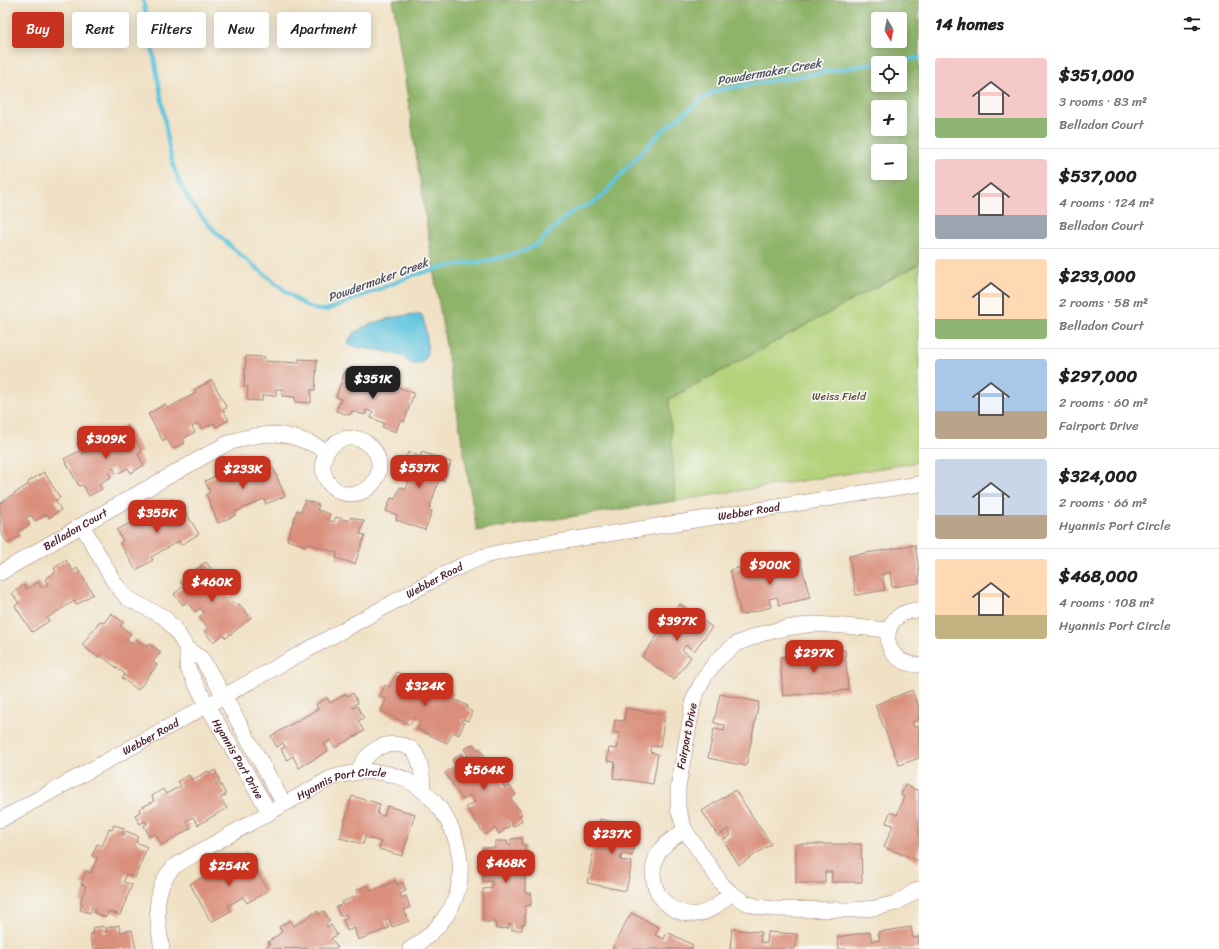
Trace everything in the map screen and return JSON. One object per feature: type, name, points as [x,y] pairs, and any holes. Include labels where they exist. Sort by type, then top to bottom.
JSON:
[{"type":"street","name":"Belladon Court","points":[[0,573],[226,444],[245,437],[266,434],[286,435],[305,440],[327,450]]},
{"type":"street","name":"Webber Road","points":[[0,820],[439,577],[484,556],[515,549],[919,484]]},
{"type":"street","points":[[82,525],[114,582],[127,598],[164,617],[177,632],[186,649]]},
{"type":"street","points":[[919,610],[911,610],[897,616],[888,630],[887,639],[894,656],[901,662],[910,665],[919,665]]},
{"type":"street","name":"Fairport Drive","points":[[888,630],[814,624],[786,628],[761,634],[736,644],[717,660],[705,676],[694,698],[678,788],[678,809],[685,830],[721,883],[731,893],[744,902],[759,907],[774,909],[852,910],[875,908],[896,902],[919,889]]},
{"type":"street","name":"Hyannis Port Drive","points":[[186,649],[202,659],[284,804]]},
{"type":"street","name":"Hyannis Port Drive","points":[[186,649],[187,668],[269,812]]},
{"type":"street","points":[[358,772],[365,759],[378,747],[388,744],[407,746],[415,753],[420,764],[423,791]]},
{"type":"street","name":"Hyannis Port Circle","points":[[162,949],[157,907],[159,894],[165,880],[174,868],[190,857],[331,778],[358,772],[377,772],[396,776],[415,784],[436,802],[451,827],[460,860],[457,890],[446,916],[421,943],[410,949]]},
{"type":"street","points":[[685,830],[669,842],[657,856],[653,879],[657,891],[663,900],[671,908],[684,913],[697,914],[717,906],[731,893]]},
{"type":"green space","points":[[393,0],[919,0],[919,264],[669,399],[675,501],[477,531],[435,280]]},
{"type":"green space","name":"Weiss Field","points":[[919,264],[919,462],[675,501],[669,399]]},
{"type":"water","points":[[421,314],[427,337],[427,353],[425,359],[421,363],[415,364],[399,355],[356,347],[348,344],[351,337],[357,331],[366,326],[387,319]]},
{"type":"building","points":[[246,356],[265,357],[264,361],[299,363],[299,359],[317,360],[315,390],[311,390],[311,403],[295,402],[295,397],[282,396],[282,389],[276,389],[276,396],[262,395],[262,401],[247,400],[248,387],[244,387]]},
{"type":"building","points":[[346,368],[365,375],[364,379],[394,389],[395,386],[414,393],[404,422],[400,420],[396,432],[382,427],[384,423],[371,418],[373,412],[366,410],[365,415],[352,411],[350,415],[336,411],[341,399],[336,397]]},
{"type":"building","points":[[212,380],[227,408],[223,410],[229,420],[216,427],[214,423],[202,429],[198,423],[192,427],[195,432],[183,439],[185,443],[173,449],[166,438],[163,441],[148,414],[165,404],[168,408],[196,393],[194,390]]},
{"type":"building","points":[[127,425],[142,452],[138,454],[144,465],[131,473],[128,468],[117,474],[113,468],[108,471],[111,477],[99,484],[102,489],[89,496],[83,485],[79,486],[64,459],[81,450],[83,454],[113,437],[111,434]]},
{"type":"building","points":[[408,452],[420,457],[422,452],[451,462],[444,481],[439,480],[429,510],[432,511],[425,530],[396,520],[397,515],[386,511],[391,498],[395,499],[400,487],[406,489],[409,482],[403,480],[407,468],[403,466]]},
{"type":"building","points":[[264,458],[269,470],[273,468],[285,496],[266,504],[264,499],[235,512],[236,515],[218,523],[206,494],[210,492],[205,481],[218,475],[220,480],[233,475],[235,481],[242,478],[239,473],[252,468],[250,463]]},
{"type":"building","points":[[44,472],[60,498],[55,500],[61,510],[49,518],[47,514],[35,521],[31,515],[26,518],[30,524],[18,532],[20,536],[8,544],[1,532],[0,533],[0,503]]},
{"type":"building","points":[[172,499],[179,510],[183,508],[199,534],[181,545],[179,541],[151,557],[153,560],[136,570],[120,543],[123,541],[117,530],[130,523],[132,527],[144,520],[148,526],[154,523],[150,518],[162,511],[160,507]]},
{"type":"building","points":[[305,500],[319,505],[317,510],[330,514],[328,520],[334,522],[336,517],[349,521],[351,517],[364,521],[360,534],[365,535],[355,564],[336,558],[337,553],[307,543],[306,546],[287,540],[297,510],[301,512]]},
{"type":"building","points":[[915,545],[919,570],[919,583],[892,587],[890,572],[882,574],[885,590],[856,595],[849,556]]},
{"type":"building","points":[[800,559],[810,598],[779,605],[777,597],[769,599],[771,607],[741,615],[730,570],[742,567],[743,573]]},
{"type":"building","points":[[66,560],[73,571],[77,568],[93,594],[76,605],[74,601],[47,618],[49,621],[32,632],[15,606],[19,603],[12,593],[24,585],[27,589],[38,582],[42,588],[48,584],[45,579],[56,572],[54,568]]},
{"type":"building","points":[[206,562],[218,578],[215,580],[236,606],[239,604],[251,618],[226,638],[223,635],[213,642],[204,631],[208,628],[199,617],[204,613],[200,608],[195,612],[187,602],[183,605],[174,594],[184,586],[180,582]]},
{"type":"building","points":[[680,604],[712,627],[694,651],[686,645],[682,650],[691,657],[674,680],[642,657]]},
{"type":"building","points":[[111,613],[123,622],[120,626],[131,634],[126,640],[132,644],[136,639],[147,647],[149,644],[161,652],[153,662],[157,665],[138,690],[122,678],[125,674],[100,655],[98,657],[82,645],[100,621],[104,623]]},
{"type":"building","points":[[845,650],[848,690],[783,696],[780,657],[809,654],[810,665],[817,664],[816,653]]},
{"type":"building","points":[[397,672],[413,680],[416,674],[428,680],[425,686],[440,693],[442,688],[454,693],[451,698],[468,706],[467,709],[472,712],[468,721],[462,719],[461,721],[464,723],[459,735],[453,732],[447,743],[417,729],[421,720],[414,717],[410,725],[381,711],[386,699],[380,696],[385,685],[389,687]]},
{"type":"building","points":[[912,690],[919,708],[919,719],[912,722],[914,727],[919,726],[919,758],[899,765],[875,705]]},
{"type":"building","points":[[353,693],[358,703],[352,706],[354,708],[357,706],[364,718],[358,721],[364,731],[335,748],[330,740],[324,744],[328,751],[299,768],[293,756],[287,760],[281,749],[285,747],[283,743],[277,747],[271,736],[318,709],[316,704],[327,698],[330,703],[346,694],[347,696]]},
{"type":"building","points":[[720,694],[759,702],[746,766],[708,758],[714,729],[724,731],[725,725],[714,723]]},
{"type":"building","points":[[626,708],[665,715],[660,747],[651,746],[650,752],[658,754],[653,784],[613,778],[615,762],[607,761],[609,748],[617,749],[620,733],[613,732],[615,720],[624,721]]},
{"type":"building","points":[[473,744],[477,749],[479,748],[489,763],[493,760],[501,771],[496,774],[505,788],[509,785],[516,795],[511,799],[522,814],[519,816],[522,821],[513,827],[510,821],[507,823],[510,826],[499,834],[495,828],[485,835],[466,807],[475,802],[470,795],[463,800],[445,773],[455,766],[452,760],[462,753],[464,757],[468,755],[464,749]]},
{"type":"building","points":[[215,770],[220,780],[215,783],[216,785],[220,783],[226,795],[220,798],[227,808],[198,825],[193,817],[186,821],[191,828],[162,845],[155,834],[150,837],[144,826],[147,824],[145,821],[140,824],[135,815],[140,812],[139,809],[154,801],[152,796],[163,789],[166,794],[181,786],[178,781],[189,775],[192,780],[208,771],[210,773]]},
{"type":"building","points":[[905,785],[919,791],[919,861],[884,847],[893,825],[886,823],[890,812],[897,815],[904,797],[901,795]]},
{"type":"building","points":[[735,790],[771,844],[739,865],[723,840],[731,835],[728,829],[718,836],[702,811]]},
{"type":"building","points":[[352,796],[380,804],[377,814],[384,816],[387,806],[415,814],[402,856],[379,849],[381,842],[365,837],[363,844],[340,838]]},
{"type":"building","points":[[600,819],[638,827],[632,856],[622,854],[620,860],[632,862],[626,891],[587,883]]},
{"type":"building","points":[[114,825],[124,828],[122,834],[124,835],[126,831],[138,836],[136,842],[147,847],[135,878],[126,874],[124,882],[132,885],[120,915],[108,911],[106,917],[94,913],[96,909],[92,907],[90,913],[80,910],[82,903],[80,902],[86,886],[81,884],[86,871],[91,873],[97,858],[92,856],[97,844],[102,846],[109,829],[112,830]]},
{"type":"building","points":[[522,838],[522,845],[525,845],[525,863],[531,863],[531,876],[525,876],[525,893],[531,893],[531,905],[525,906],[525,924],[522,924],[522,930],[512,930],[512,924],[509,924],[509,928],[496,929],[495,922],[483,922],[483,889],[492,888],[492,881],[483,881],[482,848],[495,848],[495,841],[507,841],[508,845],[511,845],[511,839]]},
{"type":"building","points":[[796,844],[861,844],[862,882],[832,882],[832,872],[825,872],[825,883],[796,883]]},
{"type":"building","points":[[246,852],[268,891],[247,903],[243,897],[228,906],[231,911],[211,922],[190,884],[214,870],[220,880],[226,877],[221,866]]},
{"type":"building","points":[[396,881],[397,885],[403,882],[406,891],[400,894],[402,898],[406,896],[410,907],[404,910],[409,921],[392,927],[389,919],[385,920],[389,928],[358,940],[354,928],[347,931],[343,920],[347,918],[346,914],[340,916],[336,907],[343,904],[342,902],[358,895],[356,890],[368,885],[371,891]]},
{"type":"building","points":[[317,911],[319,914],[324,911],[330,921],[325,924],[327,927],[331,925],[337,935],[331,938],[338,948],[263,949],[270,945],[268,942],[282,932],[279,927],[290,920],[294,926]]},
{"type":"building","points":[[631,913],[659,927],[655,935],[664,939],[667,932],[693,945],[691,949],[612,948]]},
{"type":"building","points":[[119,925],[120,932],[132,930],[136,949],[93,949],[90,935],[93,934],[92,928],[103,926],[104,932],[107,932],[106,928]]},
{"type":"building","points":[[911,927],[913,938],[919,937],[919,949],[839,949],[837,937],[870,932],[872,941],[880,940],[878,932]]},
{"type":"building","points":[[732,929],[761,932],[760,942],[767,943],[768,932],[797,934],[795,949],[730,949]]},
{"type":"waterway","name":"Powdermaker Creek","points":[[143,0],[170,151],[174,168],[184,191],[205,220],[231,247],[296,300],[317,310],[325,310],[335,307],[414,275],[443,267],[491,260],[524,251],[538,244],[573,211],[589,205],[602,197],[622,173],[660,133],[701,100],[715,91],[871,64]]},
{"type":"waterway","name":"Powdermaker Creek","points":[[907,60],[919,58]]}]
